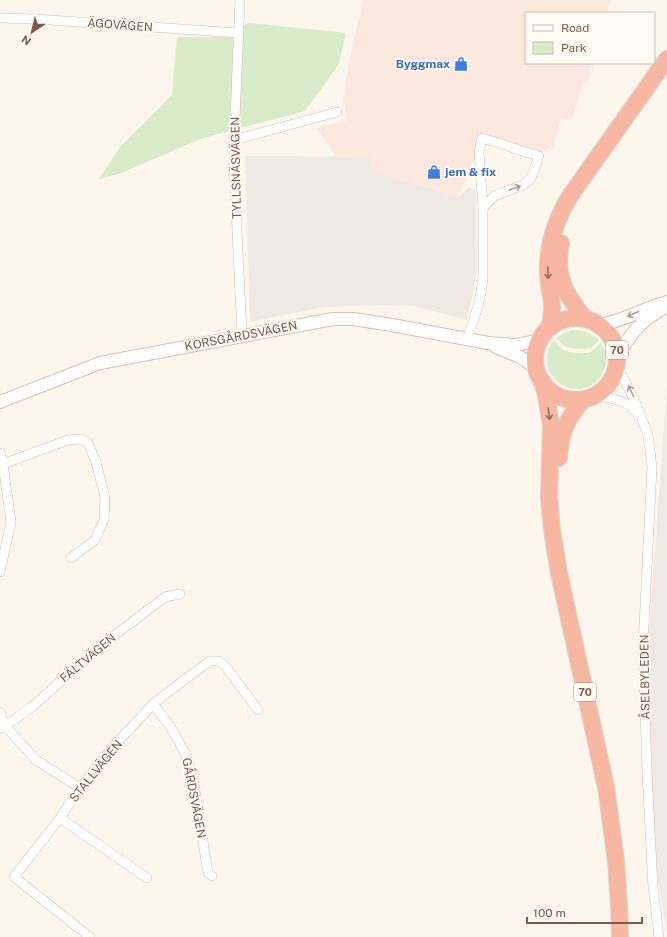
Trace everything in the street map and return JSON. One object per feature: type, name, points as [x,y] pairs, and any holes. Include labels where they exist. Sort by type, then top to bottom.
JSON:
[{"type":"highway","name":"70","points":[[620,937],[616,861],[606,787],[559,573],[552,530],[549,498],[551,425],[546,395],[539,375],[535,354],[552,319],[552,304],[547,272],[550,246],[563,208],[667,59]]},
{"type":"highway","name":"70","points":[[629,937],[625,861],[615,783],[568,572],[561,531],[558,499],[558,472],[564,429],[576,408],[606,388],[610,383],[616,372],[616,349],[612,338],[608,333],[576,308],[568,296],[562,283],[559,270],[559,254],[565,226],[578,201],[667,75]]},
{"type":"highway","points":[[544,334],[562,320],[577,318],[592,322]]},
{"type":"highway","points":[[539,375],[551,392],[556,395],[570,400],[590,398]]},
{"type":"street","name":"TYLLSNÄSVÄGEN","points":[[240,0],[234,166],[242,336]]},
{"type":"street","name":"ÄGOVÄGEN","points":[[0,18],[239,33]]},
{"type":"street","points":[[234,140],[337,112]]},
{"type":"street","points":[[467,340],[481,292],[483,262],[483,208],[479,152],[482,138],[539,156],[531,178],[523,185],[494,196],[483,208]]},
{"type":"street","points":[[592,322],[613,323],[651,306],[667,302]]},
{"type":"street","points":[[617,361],[632,333],[640,324],[667,306]]},
{"type":"street","name":"KORSGÅRDSVÄGEN","points":[[0,402],[100,364],[333,319],[353,319],[467,340],[516,345],[544,334]]},
{"type":"street","name":"KORSGÅRDSVÄGEN","points":[[488,343],[520,357],[539,375]]},
{"type":"street","name":"ÅSELBYLEDEN","points":[[617,361],[648,435],[652,467],[643,646],[652,887],[659,937]]},
{"type":"street","name":"ÅSELBYLEDEN","points":[[590,398],[612,398],[630,406],[642,418]]},
{"type":"street","points":[[1,465],[68,440],[81,439],[88,443],[96,462],[105,497],[104,520],[95,540],[71,558]]},
{"type":"street","points":[[0,453],[11,522],[0,572]]},
{"type":"street","name":"FÄLTVÄGEN","points":[[2,727],[33,706],[109,640],[165,597],[180,594]]},
{"type":"street","name":"STALLVÄGEN","points":[[90,937],[14,878],[60,818],[80,788],[114,746],[153,704],[210,660],[219,661],[225,666],[258,710]]},
{"type":"street","name":"GÅRDSVÄGEN","points":[[153,704],[170,726],[185,753],[193,778],[208,873],[212,876]]},
{"type":"street","points":[[0,712],[2,727],[36,760],[80,788]]},
{"type":"street","points":[[60,818],[147,878]]},
{"type":"shaded area","points":[[363,0],[610,0],[607,12],[525,12],[525,64],[594,64],[588,82],[584,82],[573,116],[569,120],[561,118],[553,150],[547,149],[539,156],[482,139],[452,210],[358,192],[317,128],[347,120],[343,100],[349,62]]},
{"type":"shaded area","points":[[245,156],[369,157],[372,171],[458,197],[470,187],[476,192],[477,271],[467,320],[415,306],[382,305],[324,307],[250,322]]},
{"type":"shaded area","points":[[667,387],[667,934],[653,850],[647,754],[650,619]]},
{"type":"green space","points":[[248,23],[346,33],[339,64],[305,111],[200,139],[119,174],[99,179],[121,146],[172,95],[177,37],[229,37]]},
{"type":"green space","points":[[573,330],[587,332],[599,340],[592,347],[586,349],[576,349],[566,347],[556,338]]},
{"type":"green space","points":[[554,340],[563,350],[579,353],[588,353],[601,343],[605,353],[606,363],[604,370],[596,382],[586,388],[574,389],[562,385],[553,377],[548,366],[547,354]]},
{"type":"place","name":"Byggmax","points":[[461,64]]},
{"type":"place","name":"jem & fix","points":[[434,172]]}]
